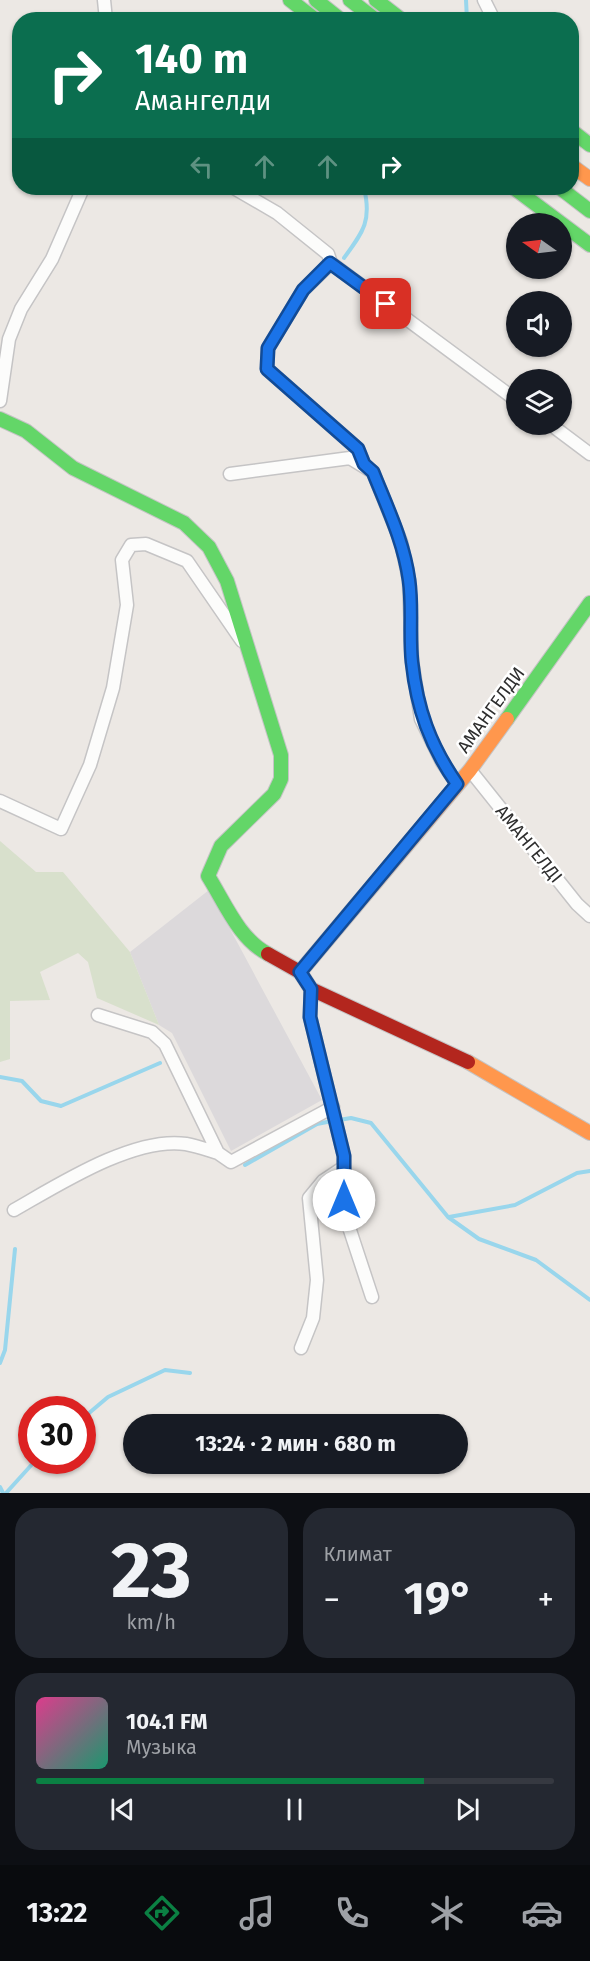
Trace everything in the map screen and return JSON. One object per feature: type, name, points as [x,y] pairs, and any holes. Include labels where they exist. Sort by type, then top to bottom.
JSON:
[{"type":"main road","points":[[290,0],[306,12]]},
{"type":"main road","points":[[316,0],[331,12]]},
{"type":"main road","points":[[350,0],[366,12]]},
{"type":"main road","points":[[376,0],[392,12]]},
{"type":"main road","points":[[523,195],[590,245]]},
{"type":"main road","points":[[569,195],[590,211]]},
{"type":"main road","points":[[0,419],[26,431],[73,468],[184,523],[209,547],[227,581],[281,754],[281,782],[270,798],[228,838],[211,861],[208,876],[243,933],[258,949],[300,972],[311,989],[442,1049],[528,1095],[590,1133]]},
{"type":"main road","name":"АМАНГЕЛДИ","points":[[300,972],[470,770],[590,603]]},
{"type":"street","points":[[0,401],[9,339],[17,319],[52,259],[80,195]]},
{"type":"street","points":[[246,195],[277,213],[328,254],[330,263],[506,393]]},
{"type":"street","points":[[330,263],[303,290],[268,348],[267,369],[358,449],[364,464]]},
{"type":"street","points":[[565,435],[590,454]]},
{"type":"street","points":[[230,474],[350,458],[364,464],[373,472],[403,552],[409,580],[412,662],[421,719],[442,762],[457,784]]},
{"type":"street","points":[[0,801],[61,829],[90,765],[113,688],[127,605],[122,560],[131,545],[146,544],[187,561],[248,650]]},
{"type":"street","name":"АМАНГЕЛДІ","points":[[470,770],[590,916]]},
{"type":"street","points":[[311,989],[310,1017],[344,1156],[344,1212],[372,1297]]},
{"type":"street","points":[[98,1015],[152,1032],[165,1044],[218,1153]]},
{"type":"street","points":[[14,1210],[84,1170],[147,1146],[185,1144],[218,1153],[231,1162],[333,1107]]},
{"type":"street","points":[[301,1348],[313,1318],[317,1280],[309,1198],[323,1181],[344,1167]]},
{"type":"shaded area","points":[[209,890],[322,1100],[231,1151],[172,1033],[159,1025],[130,952]]},
{"type":"green space","points":[[0,841],[36,872],[63,872],[130,952],[159,1025],[97,998],[88,962],[78,953],[40,972],[50,1000],[10,1001],[10,1059],[0,1062]]},
{"type":"waterway","points":[[466,0],[467,12]]},
{"type":"waterway","points":[[344,258],[364,226],[367,209],[365,195]]},
{"type":"waterway","points":[[0,1077],[22,1081],[41,1101],[61,1106],[160,1063]]},
{"type":"waterway","points":[[339,1120],[351,1118],[371,1123],[448,1217],[479,1239],[536,1260],[590,1300]]},
{"type":"waterway","points":[[245,1165],[317,1124],[332,1121]]},
{"type":"waterway","points":[[449,1217],[515,1205],[577,1173],[590,1171]]},
{"type":"waterway","points":[[0,1363],[5,1350],[15,1249]]},
{"type":"waterway","points":[[96,1407],[108,1397],[165,1370],[190,1373]]},
{"type":"waterway","points":[[6,1493],[23,1474]]},
{"type":"waterway","points":[[0,1487],[3,1493]]},
{"type":"traffic: fast","points":[[290,0],[306,12]]},
{"type":"traffic: fast","points":[[316,0],[331,12]]},
{"type":"traffic: fast","points":[[350,0],[366,12]]},
{"type":"traffic: fast","points":[[376,0],[392,12]]},
{"type":"traffic: fast","points":[[579,136],[590,145]]},
{"type":"traffic: fast","points":[[523,195],[590,245]]},
{"type":"traffic: fast","points":[[569,195],[590,211]]},
{"type":"traffic: fast","points":[[0,419],[26,431],[73,468],[184,523],[209,547],[227,581],[281,755],[281,779],[274,794],[221,846],[208,876],[241,930],[268,954]]},
{"type":"traffic: fast","points":[[507,719],[590,603]]},
{"type":"traffic: slow","points":[[579,171],[590,179]]},
{"type":"traffic: slow","points":[[300,972],[470,770],[507,719]]},
{"type":"traffic: slow","points":[[468,1062],[590,1133]]},
{"type":"traffic: jam","points":[[268,954],[300,972],[311,989],[468,1062]]},
{"type":"route","points":[[344,1200],[344,1156],[327,1078],[310,1017],[311,989],[300,972],[457,784],[442,762],[421,719],[412,662],[409,580],[401,542],[373,472],[364,464],[358,449],[267,369],[268,348],[303,290],[330,263],[386,304]]}]
